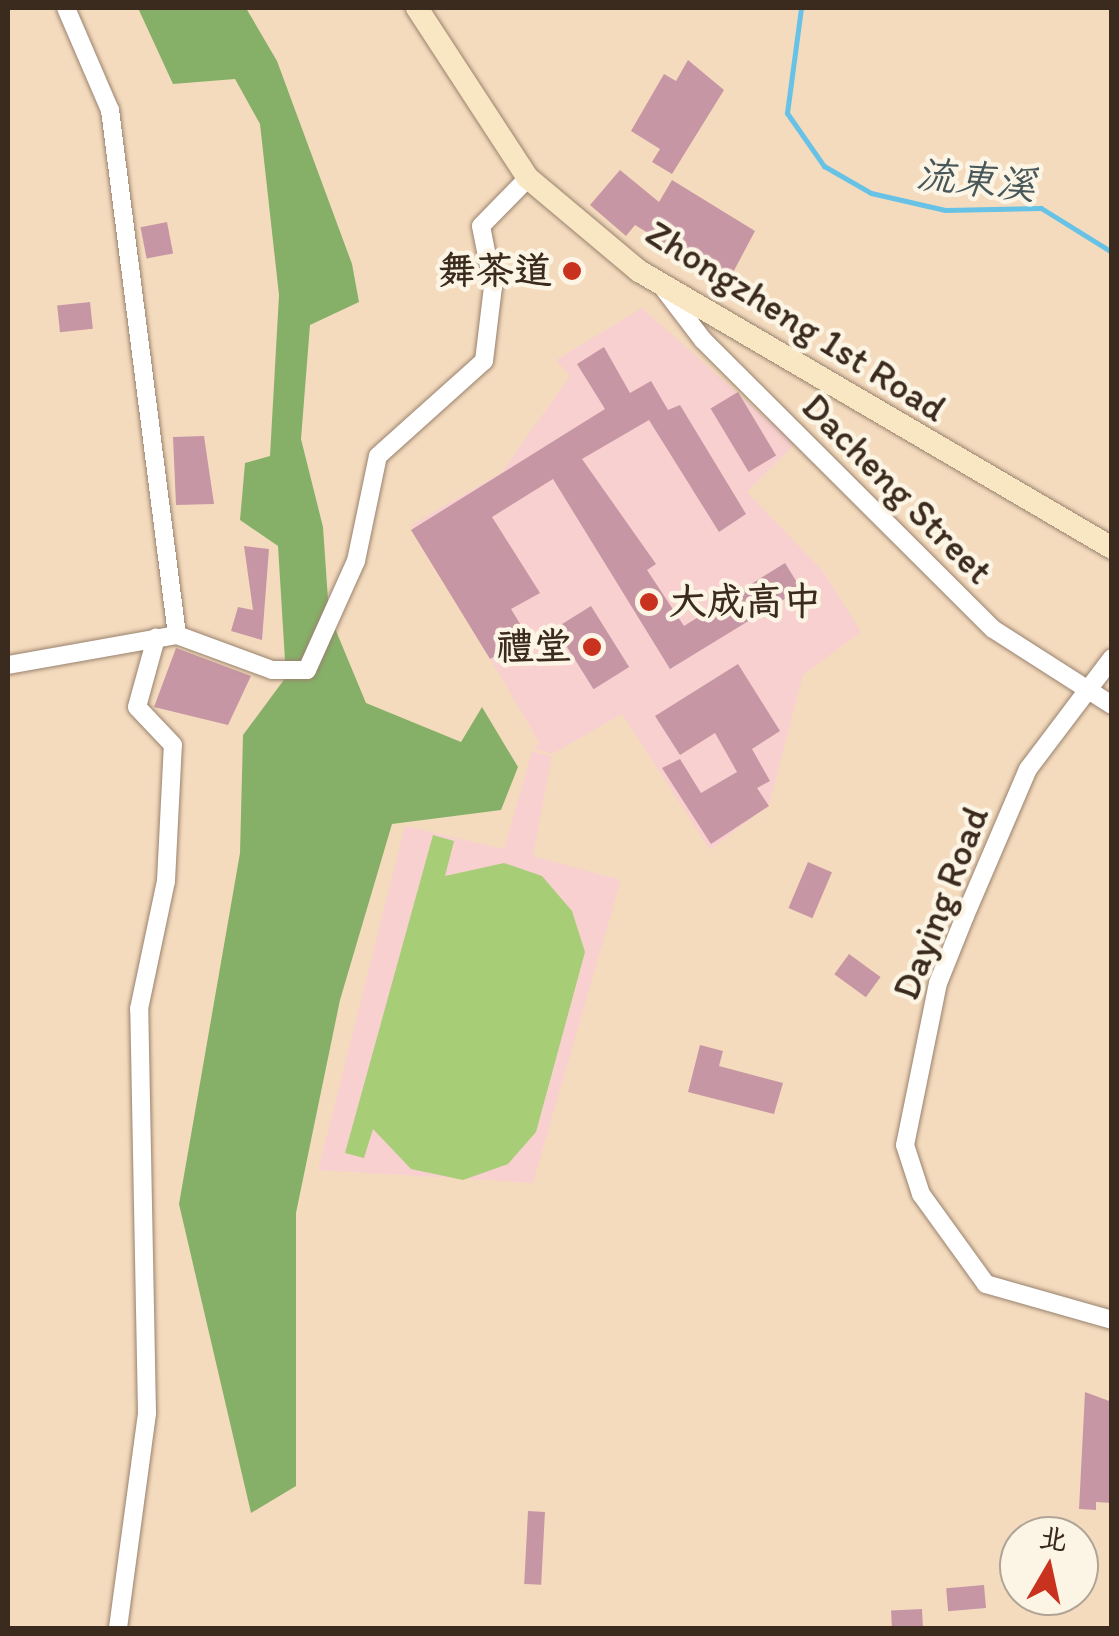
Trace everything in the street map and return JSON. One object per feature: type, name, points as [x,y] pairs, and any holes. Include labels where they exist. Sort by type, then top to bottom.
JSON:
[{"type":"main road","name":"Zhongzheng 1st Road","points":[[417,8],[528,178],[664,288],[1112,548]]},
{"type":"street","points":[[66,8],[110,110],[177,636]]},
{"type":"street","points":[[8,665],[177,636],[212,642],[272,670],[307,670],[356,561],[378,456],[484,361],[493,287],[481,226],[528,178]]},
{"type":"street","name":"Dacheng Street","points":[[664,288],[716,353],[992,629],[1112,705]]},
{"type":"street","points":[[118,1628],[147,1414],[139,1009],[166,880],[173,745],[137,707],[156,638]]},
{"type":"street","name":"Daying Road","points":[[1112,658],[1028,769],[938,982],[906,1146],[921,1194],[986,1284],[1112,1320]]},
{"type":"shaded area","name":"大成高中","points":[[642,308],[795,444],[747,492],[823,571],[861,632],[803,675],[769,805],[710,850],[622,714],[552,754],[535,749],[539,742],[411,525],[501,473],[570,376],[556,360]]},
{"type":"shaded area","points":[[532,751],[552,756],[533,856],[621,880],[533,1183],[318,1170],[405,826],[504,849]]},
{"type":"green space","points":[[138,8],[246,8],[277,61],[352,264],[359,302],[310,325],[301,439],[323,527],[329,614],[366,703],[461,742],[482,707],[518,767],[501,810],[392,824],[340,1000],[296,1213],[296,1486],[251,1513],[179,1204],[240,853],[243,735],[286,677],[278,546],[240,520],[245,463],[270,456],[279,295],[260,124],[235,79],[173,84]]},
{"type":"green space","points":[[433,835],[454,841],[445,876],[504,863],[542,876],[572,911],[585,952],[536,1132],[508,1164],[463,1180],[411,1169],[373,1129],[364,1158],[345,1153]]},
{"type":"building","points":[[688,60],[724,90],[672,174],[652,162],[660,149],[631,131],[664,74],[676,81]]},
{"type":"building","points":[[620,170],[659,202],[672,180],[755,231],[728,282],[635,225],[626,236],[590,205]]},
{"type":"building","points":[[167,222],[173,253],[147,259],[140,227]]},
{"type":"building","points":[[90,302],[93,329],[60,332],[57,305]]},
{"type":"building","points":[[604,347],[630,393],[651,381],[668,410],[680,405],[746,514],[719,532],[649,420],[582,459],[656,564],[647,570],[684,626],[785,563],[801,589],[670,669],[553,479],[492,517],[540,593],[511,609],[528,637],[490,659],[411,530],[605,409],[577,364]]},
{"type":"building","points":[[738,392],[776,455],[749,472],[711,408]]},
{"type":"building","points":[[204,436],[214,504],[176,505],[173,437]]},
{"type":"building","points":[[244,546],[269,549],[262,640],[231,631],[238,607],[253,610]]},
{"type":"building","name":"禮堂","points":[[591,606],[629,667],[594,689],[555,628]]},
{"type":"building","points":[[176,648],[251,676],[228,725],[154,707]]},
{"type":"building","points":[[738,664],[780,731],[752,749],[770,781],[757,788],[769,806],[711,844],[662,768],[680,759],[701,793],[737,772],[715,733],[680,755],[655,716]]},
{"type":"building","points":[[808,862],[832,872],[812,918],[788,908]]},
{"type":"building","points":[[849,954],[881,977],[866,997],[834,974]]},
{"type":"building","points":[[700,1045],[723,1051],[719,1066],[783,1083],[774,1114],[688,1092]]},
{"type":"building","points":[[1085,1392],[1112,1402],[1112,1503],[1096,1502],[1096,1510],[1079,1509]]},
{"type":"building","points":[[528,1511],[545,1512],[541,1585],[524,1584]]},
{"type":"building","points":[[984,1585],[986,1608],[948,1611],[946,1588]]},
{"type":"building","points":[[922,1609],[923,1626],[892,1628],[891,1611]]},
{"type":"waterway","name":"流東溪","points":[[801,8],[787,113],[824,166],[871,193],[945,210],[1041,208],[1112,252]]},
{"type":"place","name":"舞茶道","points":[[572,271]]},
{"type":"place","name":"大成高中","points":[[649,602]]},
{"type":"place","name":"禮堂","points":[[592,647]]}]
